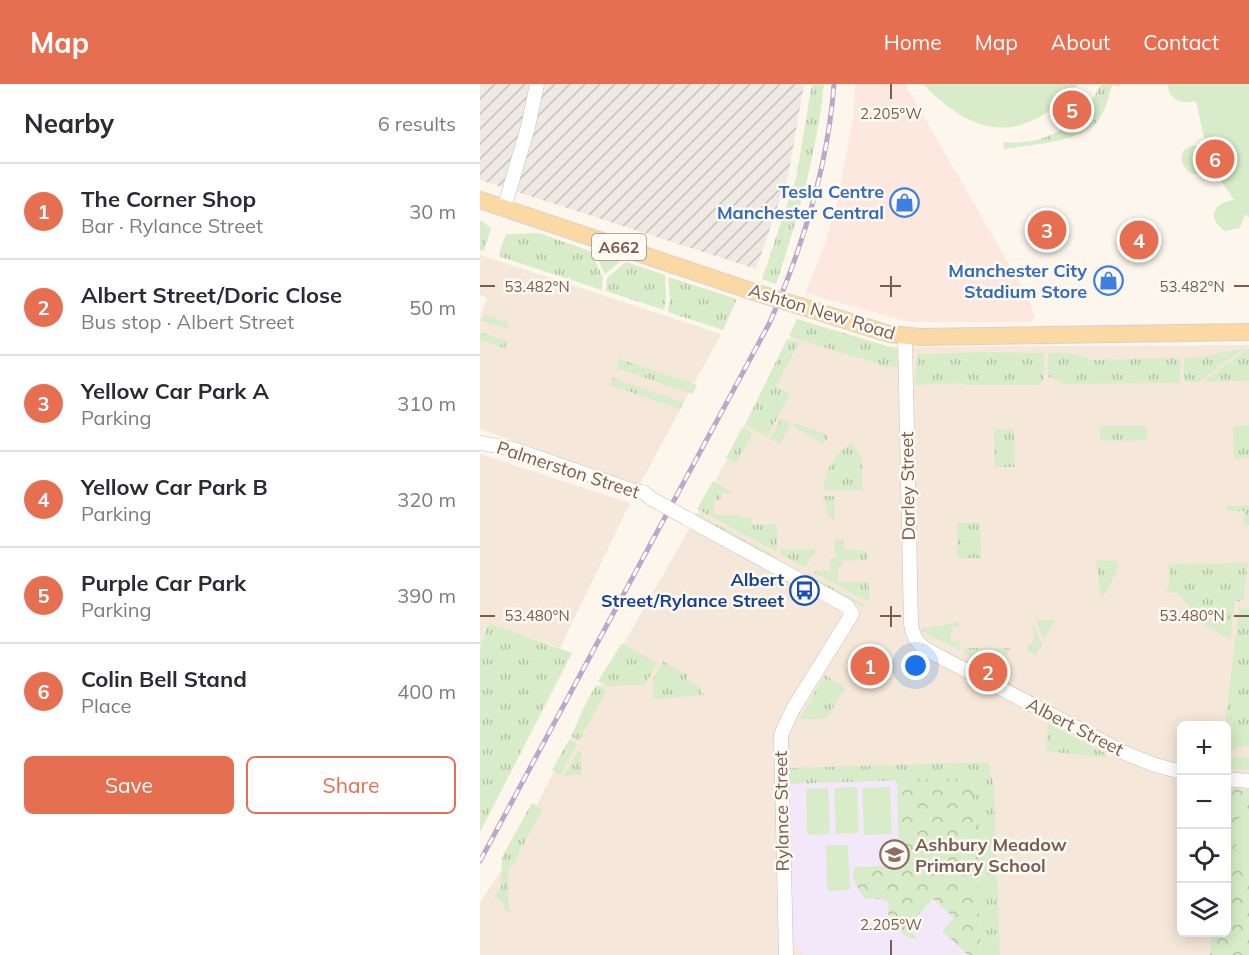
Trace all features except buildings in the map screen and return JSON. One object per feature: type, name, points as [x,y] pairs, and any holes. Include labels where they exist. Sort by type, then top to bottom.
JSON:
[{"type":"main road","name":"Ashton New Road","points":[[480,200],[758,293],[905,337],[979,338],[1249,332]]},
{"type":"street","points":[[504,208],[528,127],[537,84]]},
{"type":"street","name":"Darley Street","points":[[905,337],[913,635]]},
{"type":"street","name":"Palmerston Street","points":[[480,442],[514,449],[637,492],[643,492],[847,606],[852,614]]},
{"type":"street","name":"Rylance Street","points":[[786,955],[781,735],[793,709],[852,614]]},
{"type":"street","name":"Albert Street","points":[[913,635],[922,647],[1062,721],[1125,753],[1177,771]]},
{"type":"street","points":[[1231,779],[1249,781]]},
{"type":"shaded area","points":[[480,84],[804,84],[788,176],[756,269],[480,180]]},
{"type":"shaded area","name":"Tesla Centre Manchester Central","points":[[855,84],[905,84],[1028,297],[1035,317],[1031,322],[909,322],[805,293],[824,247],[836,208],[854,113]]},
{"type":"shaded area","points":[[480,255],[721,334],[639,486],[480,429],[480,317],[487,298],[480,295]]},
{"type":"shaded area","points":[[799,321],[882,347],[1249,345],[1249,955],[480,955],[480,902],[511,856],[573,733],[705,501]]},
{"type":"shaded area","points":[[480,454],[630,503],[560,648],[491,624],[487,626],[480,647]]},
{"type":"shaded area","name":"Ashbury Meadow Primary School","points":[[988,762],[994,787],[1000,955],[804,955],[794,945],[789,768]]},
{"type":"green space","points":[[812,84],[824,84],[817,135],[799,210],[776,284],[762,279],[796,178]]},
{"type":"green space","points":[[923,84],[1078,84],[1059,104],[1039,117],[1020,125],[1001,128],[962,116],[943,103]]},
{"type":"green space","points":[[1101,84],[1120,84],[1120,87],[1112,85],[1101,116],[1087,130],[1052,142],[1004,149],[1003,142],[1034,141],[1061,130],[1084,110]]},
{"type":"green space","points":[[1168,84],[1249,84],[1249,217],[1245,214],[1240,228],[1225,231],[1215,221],[1214,211],[1217,207],[1234,200],[1213,165],[1202,173],[1193,174],[1182,163],[1185,149],[1193,146],[1206,147],[1196,101],[1186,102],[1173,98]]},
{"type":"green space","points":[[480,220],[491,228],[484,251],[480,250]]},
{"type":"green space","points":[[539,233],[590,251],[603,277],[602,290],[501,257],[499,253],[506,234]]},
{"type":"green space","points":[[594,252],[621,261],[605,274]]},
{"type":"green space","points":[[626,262],[665,275],[664,310],[606,291],[607,278]]},
{"type":"green space","points":[[668,277],[737,299],[723,330],[668,312],[670,299]]},
{"type":"green space","points":[[485,314],[507,322],[509,325],[507,329],[482,321]]},
{"type":"green space","points":[[797,319],[894,348],[897,351],[898,367],[887,367],[789,336]]},
{"type":"green space","points":[[480,332],[507,341],[505,348],[480,340]]},
{"type":"green space","points":[[787,339],[799,343],[776,386],[790,394],[767,437],[745,425]]},
{"type":"green space","points":[[1244,348],[1199,382],[1184,382],[1184,358],[1195,358]]},
{"type":"green space","points":[[1249,349],[1249,381],[1203,382]]},
{"type":"green space","points":[[1044,353],[1044,379],[1039,385],[966,385],[965,383],[915,385],[917,354]]},
{"type":"green space","points":[[1048,353],[1070,353],[1093,360],[1180,358],[1180,383],[1062,384],[1062,381],[1048,377]]},
{"type":"green space","points":[[619,359],[697,385],[693,394],[616,368]]},
{"type":"green space","points":[[613,378],[683,402],[680,409],[610,385]]},
{"type":"green space","points":[[781,419],[791,424],[780,444],[770,439]]},
{"type":"green space","points":[[795,423],[829,436],[824,444],[793,427]]},
{"type":"green space","points":[[1249,425],[1249,459],[1234,459],[1233,426]]},
{"type":"green space","points":[[1100,426],[1147,426],[1147,440],[1100,441]]},
{"type":"green space","points":[[742,428],[753,433],[736,463],[726,458]]},
{"type":"green space","points":[[994,429],[1014,429],[1015,467],[995,467]]},
{"type":"green space","points":[[851,443],[862,458],[862,490],[823,490],[826,475],[832,463]]},
{"type":"green space","points":[[713,481],[734,493],[721,493],[721,500],[714,500],[714,515],[738,515],[739,518],[751,518],[751,525],[777,524],[777,552],[697,509]]},
{"type":"green space","points":[[822,496],[834,496],[835,522],[829,516]]},
{"type":"green space","points":[[1226,506],[1249,506],[1249,525],[1244,526],[1244,511],[1226,511]]},
{"type":"green space","points":[[696,513],[775,556],[773,558],[695,515]]},
{"type":"green space","points":[[980,522],[981,558],[957,558],[957,523]]},
{"type":"green space","points":[[835,540],[843,540],[844,550],[867,551],[868,560],[842,561],[842,566],[838,567],[838,582],[869,582],[869,602],[813,572],[830,570],[830,559],[835,559]]},
{"type":"green space","points":[[781,549],[815,549],[815,553],[805,567],[780,554]]},
{"type":"green space","points":[[1096,560],[1115,561],[1118,564],[1117,571],[1103,598],[1101,597]]},
{"type":"green space","points":[[1248,563],[1243,601],[1235,601],[1230,639],[1191,618],[1190,608],[1178,593],[1165,592],[1169,586],[1169,564]]},
{"type":"green space","points":[[808,574],[865,605],[864,608],[807,577]]},
{"type":"green space","points":[[1239,608],[1249,609],[1249,746],[1231,752],[1231,721],[1225,721]]},
{"type":"green space","points":[[1036,620],[1055,620],[1044,639]]},
{"type":"green space","points":[[959,622],[959,627],[951,627],[951,641],[960,641],[960,650],[921,629]]},
{"type":"green space","points":[[1033,623],[1042,644],[1036,655],[1028,651],[1028,644],[1033,644]]},
{"type":"green space","points":[[491,624],[572,653],[480,832],[480,647],[487,626]]},
{"type":"green space","points":[[622,643],[657,663],[645,685],[609,686],[598,681]]},
{"type":"green space","points":[[964,648],[1010,648],[1001,668],[994,668],[964,653]]},
{"type":"green space","points":[[663,661],[688,675],[686,679],[702,688],[700,692],[706,695],[653,699],[653,679]]},
{"type":"green space","points":[[825,675],[845,688],[826,719],[799,719]]},
{"type":"green space","points":[[596,685],[607,690],[579,741],[571,736]]},
{"type":"green space","points":[[1048,724],[1107,754],[1106,758],[1048,751],[1046,748]]},
{"type":"green space","points":[[569,740],[577,744],[561,775],[552,770]]},
{"type":"green space","points":[[578,751],[581,751],[581,775],[564,776]]},
{"type":"green space","points":[[1249,757],[1249,770],[1231,768],[1234,758]]},
{"type":"green space","points":[[988,762],[994,787],[1000,955],[981,955],[972,778],[790,784],[789,768]]},
{"type":"green space","points":[[972,778],[981,955],[968,955],[942,931],[954,918],[933,899],[906,927],[919,940],[908,937],[901,930],[895,916],[891,918],[888,914],[889,904],[881,899],[865,899],[853,877],[855,867],[889,866],[899,859],[897,780]]},
{"type":"green space","points":[[857,787],[859,833],[836,834],[834,788]]},
{"type":"green space","points":[[890,787],[892,834],[864,835],[862,788]]},
{"type":"green space","points":[[1231,787],[1249,790],[1249,955],[1210,955],[1212,937],[1231,937]]},
{"type":"green space","points":[[828,788],[830,834],[807,835],[806,789]]},
{"type":"green space","points":[[532,803],[543,809],[508,873],[509,915],[501,900],[497,898],[493,900],[501,886],[502,857]]},
{"type":"green space","points":[[1240,809],[1249,810],[1249,863],[1234,861]]},
{"type":"green space","points":[[826,845],[848,845],[850,890],[827,891]]},
{"type":"railway","points":[[480,861],[770,322],[793,264],[812,206],[826,146],[834,84]]},
{"type":"place","name":"Purple Car Park","points":[[1072,110]]},
{"type":"place","name":"Colin Bell Stand","points":[[1215,159]]},
{"type":"place","name":"Tesla Centre Manchester Central","points":[[905,202]]},
{"type":"place","name":"Yellow Car Park A","points":[[1047,230]]},
{"type":"place","name":"Yellow Car Park B","points":[[1139,240]]},
{"type":"place","name":"Manchester City Stadium Store","points":[[1108,281]]},
{"type":"place","name":"Albert Street/Rylance Street","points":[[805,590]]},
{"type":"place","name":"The Corner Shop","points":[[870,666]]},
{"type":"place","name":"Albert Street/Doric Close","points":[[988,672]]},
{"type":"place","name":"Ashbury Meadow Primary School","points":[[894,855]]}]
